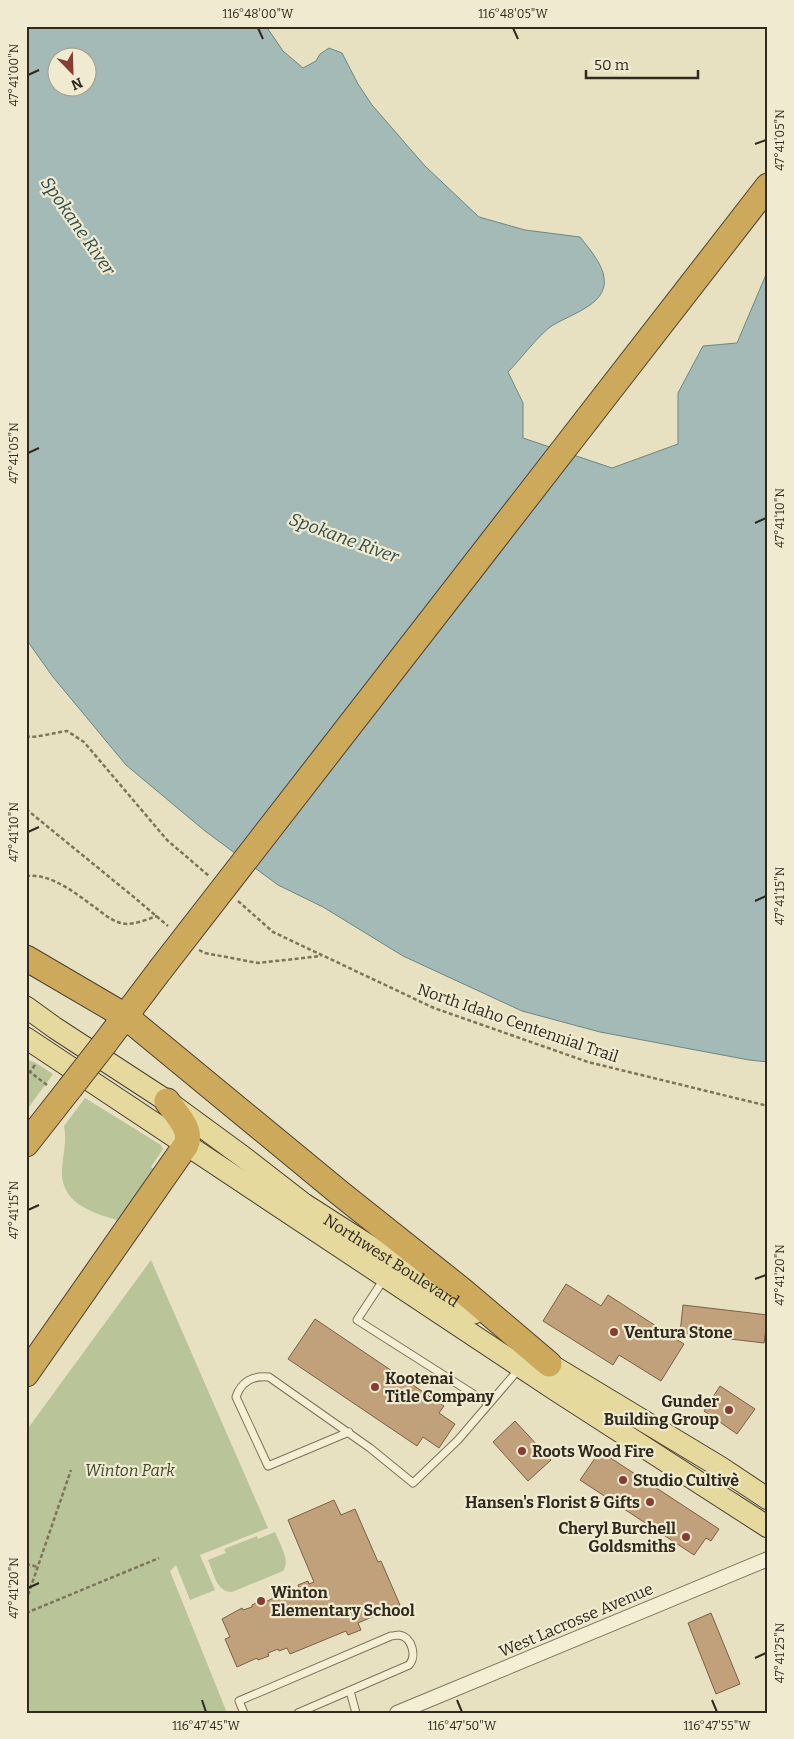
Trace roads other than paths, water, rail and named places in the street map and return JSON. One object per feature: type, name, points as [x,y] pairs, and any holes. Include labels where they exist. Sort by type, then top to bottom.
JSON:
[{"type":"highway","points":[[26,1144],[59,1087],[105,1043],[768,186]]},
{"type":"highway","points":[[26,958],[126,1016],[341,1194],[456,1285],[549,1364]]},
{"type":"highway","points":[[26,1374],[186,1145],[188,1138],[186,1128],[167,1101]]},
{"type":"main road","name":"Northwest Boulevard","points":[[26,1007],[167,1101],[304,1204],[446,1294],[549,1364],[720,1467],[768,1499]]},
{"type":"main road","name":"Northwest Boulevard","points":[[26,1038],[520,1367],[768,1527]]},
{"type":"street","name":"West Lacrosse Avenue","points":[[397,1713],[768,1559]]},
{"type":"lane","points":[[385,1277],[357,1320],[489,1404]]},
{"type":"lane","points":[[349,1432],[268,1466],[236,1397],[239,1387],[245,1382],[263,1376],[269,1377],[349,1432],[413,1482],[458,1440],[520,1367]]},
{"type":"lane","points":[[244,1713],[239,1701],[391,1636],[400,1635],[408,1639],[414,1654],[414,1660],[409,1664],[298,1713]]},
{"type":"lane","points":[[350,1691],[356,1713]]},
{"type":"water","name":"Spokane River","points":[[26,26],[266,26],[283,51],[303,68],[316,61],[320,54],[329,48],[342,53],[358,84],[372,105],[425,166],[479,217],[525,230],[580,237],[593,253],[602,271],[604,280],[599,297],[586,308],[548,329],[508,372],[523,403],[523,438],[612,468],[678,444],[678,393],[703,346],[737,343],[768,270],[768,1062],[600,1032],[522,1011],[403,956],[323,907],[278,885],[205,831],[126,765],[53,677],[26,639]]},
{"type":"place","name":"Ventura Stone","points":[[614,1332]]},
{"type":"place","name":"Kootenai Title Company","points":[[375,1387]]},
{"type":"place","name":"Gunder Building Group","points":[[729,1410]]},
{"type":"place","name":"Roots Wood Fire","points":[[522,1451]]},
{"type":"place","name":"Studio Cultivè","points":[[623,1480]]},
{"type":"place","name":"Hansen's Florist & Gifts","points":[[650,1502]]},
{"type":"place","name":"Cheryl Burchell Goldsmiths","points":[[686,1537]]},
{"type":"place","name":"Winton Elementary School","points":[[261,1601]]},
{"type":"park label","name":"Winton Park","points":[[130,1470]]}]
